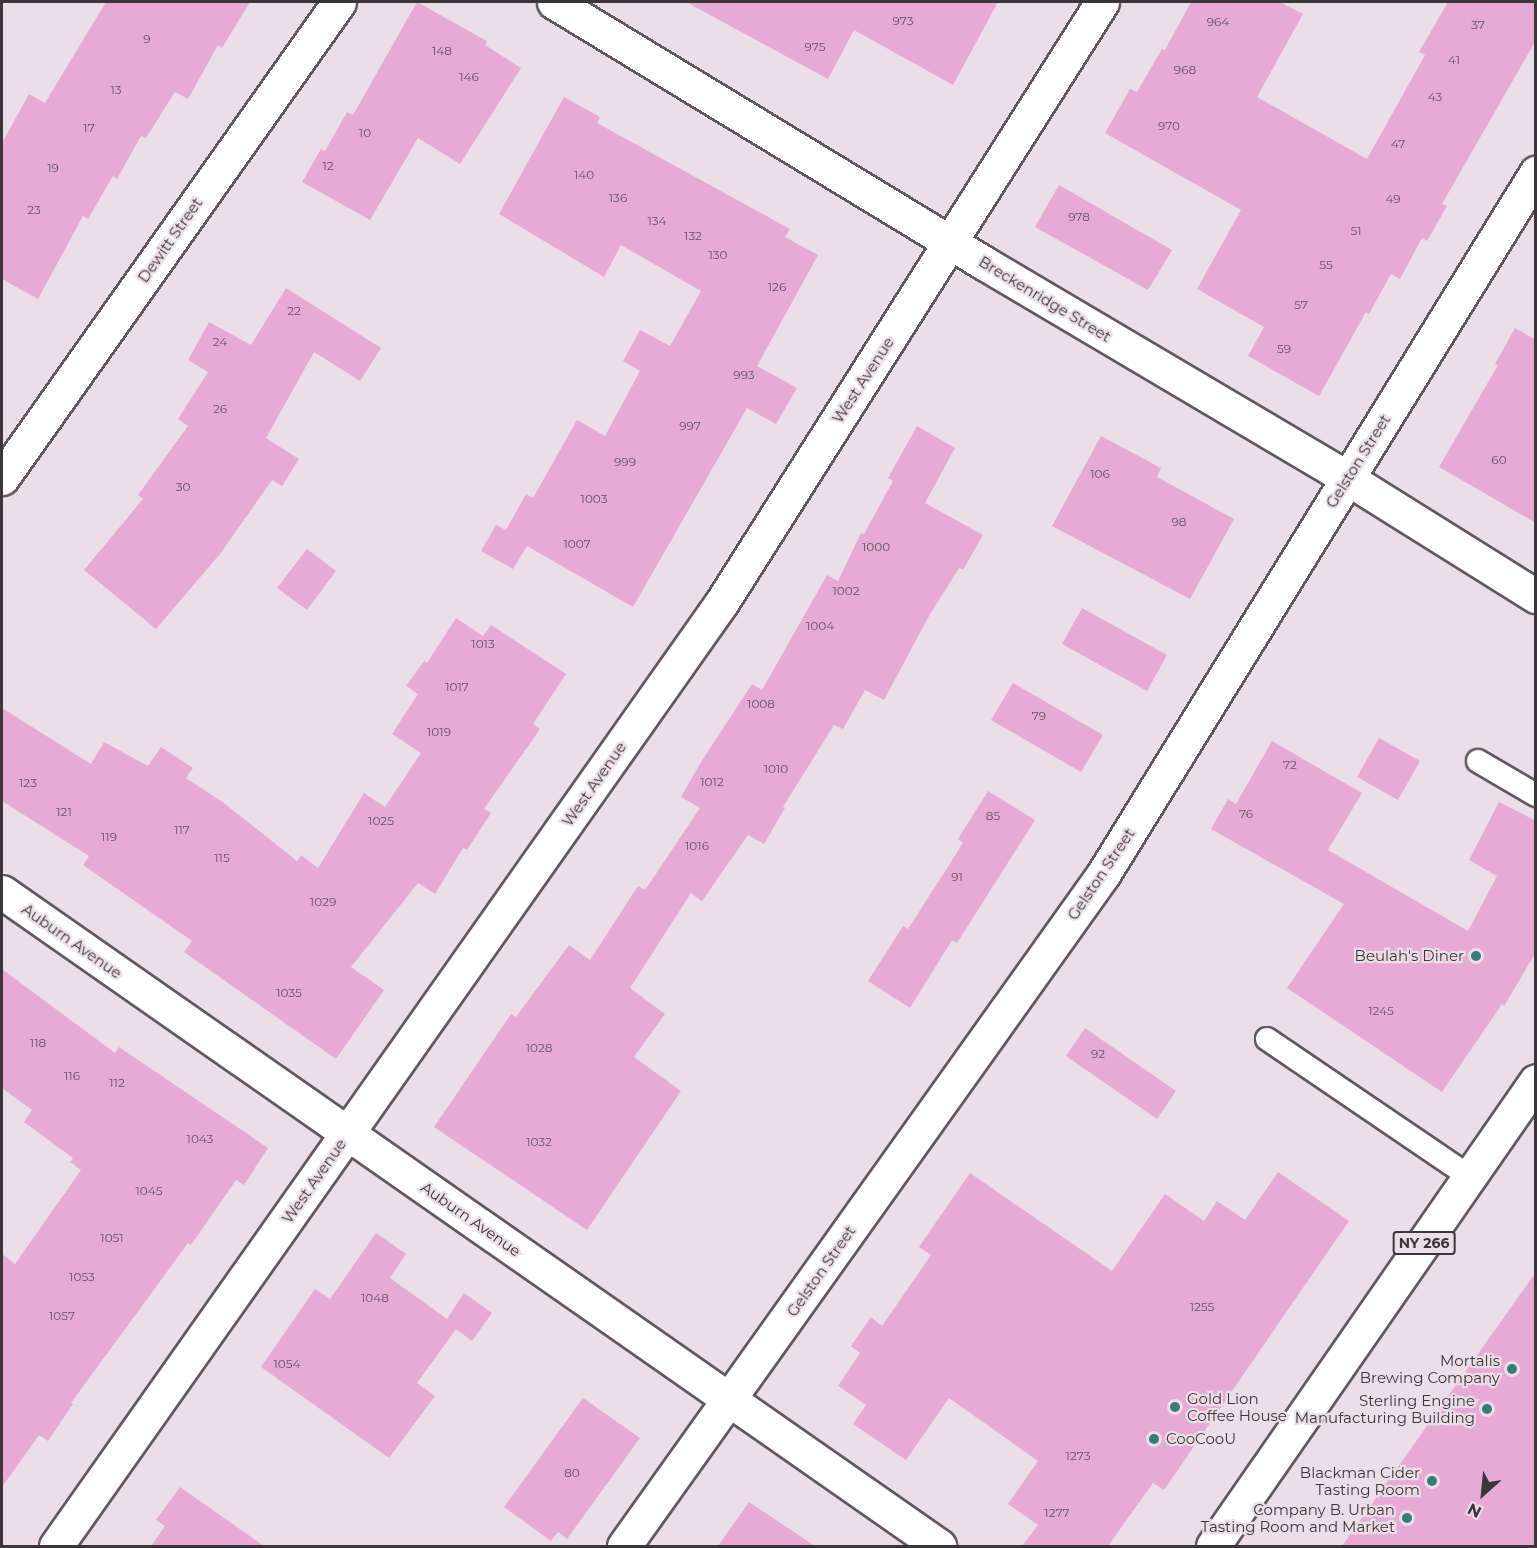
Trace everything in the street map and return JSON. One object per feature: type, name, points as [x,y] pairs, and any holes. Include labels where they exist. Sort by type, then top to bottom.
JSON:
[{"type":"street","name":"Dewitt Street","points":[[2,478],[339,2]]},
{"type":"street","name":"Breckenridge Street","points":[[554,2],[951,243],[1347,478],[1536,596]]},
{"type":"street","name":"West Avenue","points":[[56,1546],[722,602],[1102,2]]},
{"type":"street","name":"Gelston Street","points":[[624,1546],[1104,873],[1536,173]]},
{"type":"street","name":"Auburn Avenue","points":[[2,892],[939,1546]]},
{"type":"street","name":"NY 266","points":[[1213,1546],[1536,1081]]},
{"type":"lane","points":[[1478,761],[1536,795]]},
{"type":"lane","points":[[1268,1039],[1470,1177]]},
{"type":"building","points":[[106,2],[250,2],[222,48],[218,45],[188,99],[175,92],[146,138],[141,136],[117,179],[113,176],[88,219],[83,216],[38,299],[2,279],[2,143],[29,94],[45,103]]},
{"type":"building","points":[[417,2],[487,41],[485,45],[521,68],[460,164],[418,138],[370,220],[302,182],[321,149],[325,151],[347,112],[353,115]]},
{"type":"building","points":[[686,2],[998,2],[953,85],[854,30],[828,79]]},
{"type":"building","points":[[1191,2],[1280,2],[1303,14],[1257,97],[1367,159],[1425,55],[1419,52],[1448,2],[1536,2],[1536,40],[1442,204],[1447,206],[1427,241],[1422,238],[1400,279],[1391,274],[1369,314],[1366,312],[1319,396],[1248,356],[1264,327],[1197,289],[1241,210],[1105,133],[1130,89],[1137,92],[1162,49],[1165,50]]},
{"type":"building","points":[[564,97],[600,117],[597,123],[790,229],[785,237],[818,255],[757,366],[797,388],[776,424],[747,408],[633,607],[527,546],[513,569],[481,551],[496,525],[506,530],[526,494],[533,498],[577,420],[605,436],[640,371],[623,361],[640,330],[670,346],[701,291],[621,245],[604,277],[499,214]]},
{"type":"building","points":[[1059,185],[1172,250],[1148,290],[1035,227]]},
{"type":"building","points":[[286,288],[381,348],[360,381],[314,352],[266,438],[299,459],[282,486],[272,480],[220,554],[156,629],[84,570],[143,499],[138,495],[188,426],[178,419],[208,372],[188,360],[209,322],[251,345]]},
{"type":"building","points":[[1515,328],[1536,340],[1536,523],[1439,467],[1498,365],[1495,364]]},
{"type":"building","points":[[917,426],[955,448],[925,503],[983,535],[963,570],[959,568],[929,616],[884,700],[865,690],[843,729],[834,725],[783,807],[785,808],[764,844],[748,835],[702,901],[691,893],[630,988],[665,1014],[634,1057],[681,1091],[587,1230],[434,1127],[511,1014],[516,1017],[569,945],[590,960],[638,886],[645,890],[700,808],[681,797],[701,762],[752,684],[762,690],[827,575],[838,581],[861,533],[864,534],[893,481],[888,478]]},
{"type":"building","points":[[1101,436],[1161,468],[1157,477],[1234,519],[1190,599],[1052,526]]},
{"type":"building","points":[[307,549],[336,571],[307,610],[277,588]]},
{"type":"building","points":[[1082,608],[1167,655],[1147,691],[1062,644]]},
{"type":"building","points":[[456,618],[483,636],[491,625],[566,674],[533,724],[540,729],[484,809],[491,813],[467,850],[463,848],[435,894],[418,883],[351,967],[384,990],[336,1059],[184,952],[192,941],[83,865],[89,856],[2,801],[2,708],[91,764],[104,742],[148,766],[161,747],[193,768],[186,778],[224,803],[297,861],[301,855],[318,868],[364,793],[385,807],[421,753],[392,734],[418,694],[406,686],[424,661],[427,663]]},
{"type":"building","points":[[1013,683],[1103,735],[1081,772],[991,720]]},
{"type":"building","points":[[1379,738],[1420,761],[1398,800],[1357,777]]},
{"type":"building","points":[[1272,741],[1362,793],[1328,850],[1468,931],[1497,876],[1469,860],[1499,802],[1536,821],[1536,952],[1504,1006],[1502,1004],[1442,1092],[1287,988],[1344,904],[1211,829],[1228,799],[1236,804]]},
{"type":"building","points":[[988,791],[1035,820],[957,943],[952,940],[910,1008],[868,981],[903,926],[908,929],[963,843],[958,839]]},
{"type":"building","points":[[2,969],[115,1053],[119,1047],[268,1148],[244,1185],[236,1180],[191,1245],[188,1243],[71,1403],[73,1404],[48,1441],[39,1435],[2,1487],[2,1254],[15,1264],[81,1170],[70,1162],[73,1158],[24,1122],[32,1110],[2,1088]]},
{"type":"building","points":[[1085,1028],[1176,1091],[1157,1119],[1066,1056]]},
{"type":"building","points":[[1278,1172],[1349,1221],[1164,1490],[1153,1483],[1108,1546],[1022,1546],[1038,1525],[1008,1504],[1038,1461],[949,1398],[906,1460],[853,1424],[866,1405],[838,1386],[860,1353],[851,1346],[871,1317],[882,1326],[931,1255],[919,1247],[970,1173],[1112,1271],[1165,1194],[1204,1221],[1217,1201],[1245,1220]]},
{"type":"building","points":[[376,1233],[406,1254],[390,1278],[447,1319],[464,1293],[492,1313],[472,1341],[456,1329],[417,1383],[435,1396],[389,1458],[261,1367],[315,1289],[330,1299]]},
{"type":"building","name":"Sterling Engine Manufacturing Building","points":[[1536,1272],[1536,1546],[1342,1546]]},
{"type":"building","points":[[583,1398],[640,1438],[567,1539],[558,1532],[551,1541],[504,1507]]},
{"type":"building","points":[[180,1487],[264,1546],[151,1546],[165,1526],[156,1520]]},
{"type":"building","points":[[749,1502],[815,1546],[718,1546]]},
{"type":"place","name":"Beulah's Diner","points":[[1476,956]]},
{"type":"place","name":"Mortalis Brewing Company","points":[[1512,1369]]},
{"type":"place","name":"Gold Lion Coffee House","points":[[1175,1407]]},
{"type":"place","name":"Sterling Engine Manufacturing Building","points":[[1487,1409]]},
{"type":"place","name":"CooCooU","points":[[1154,1439]]},
{"type":"place","name":"Blackman Cider Tasting Room","points":[[1432,1481]]},
{"type":"place","name":"Company B. Urban Tasting Room and Market","points":[[1407,1518]]}]
